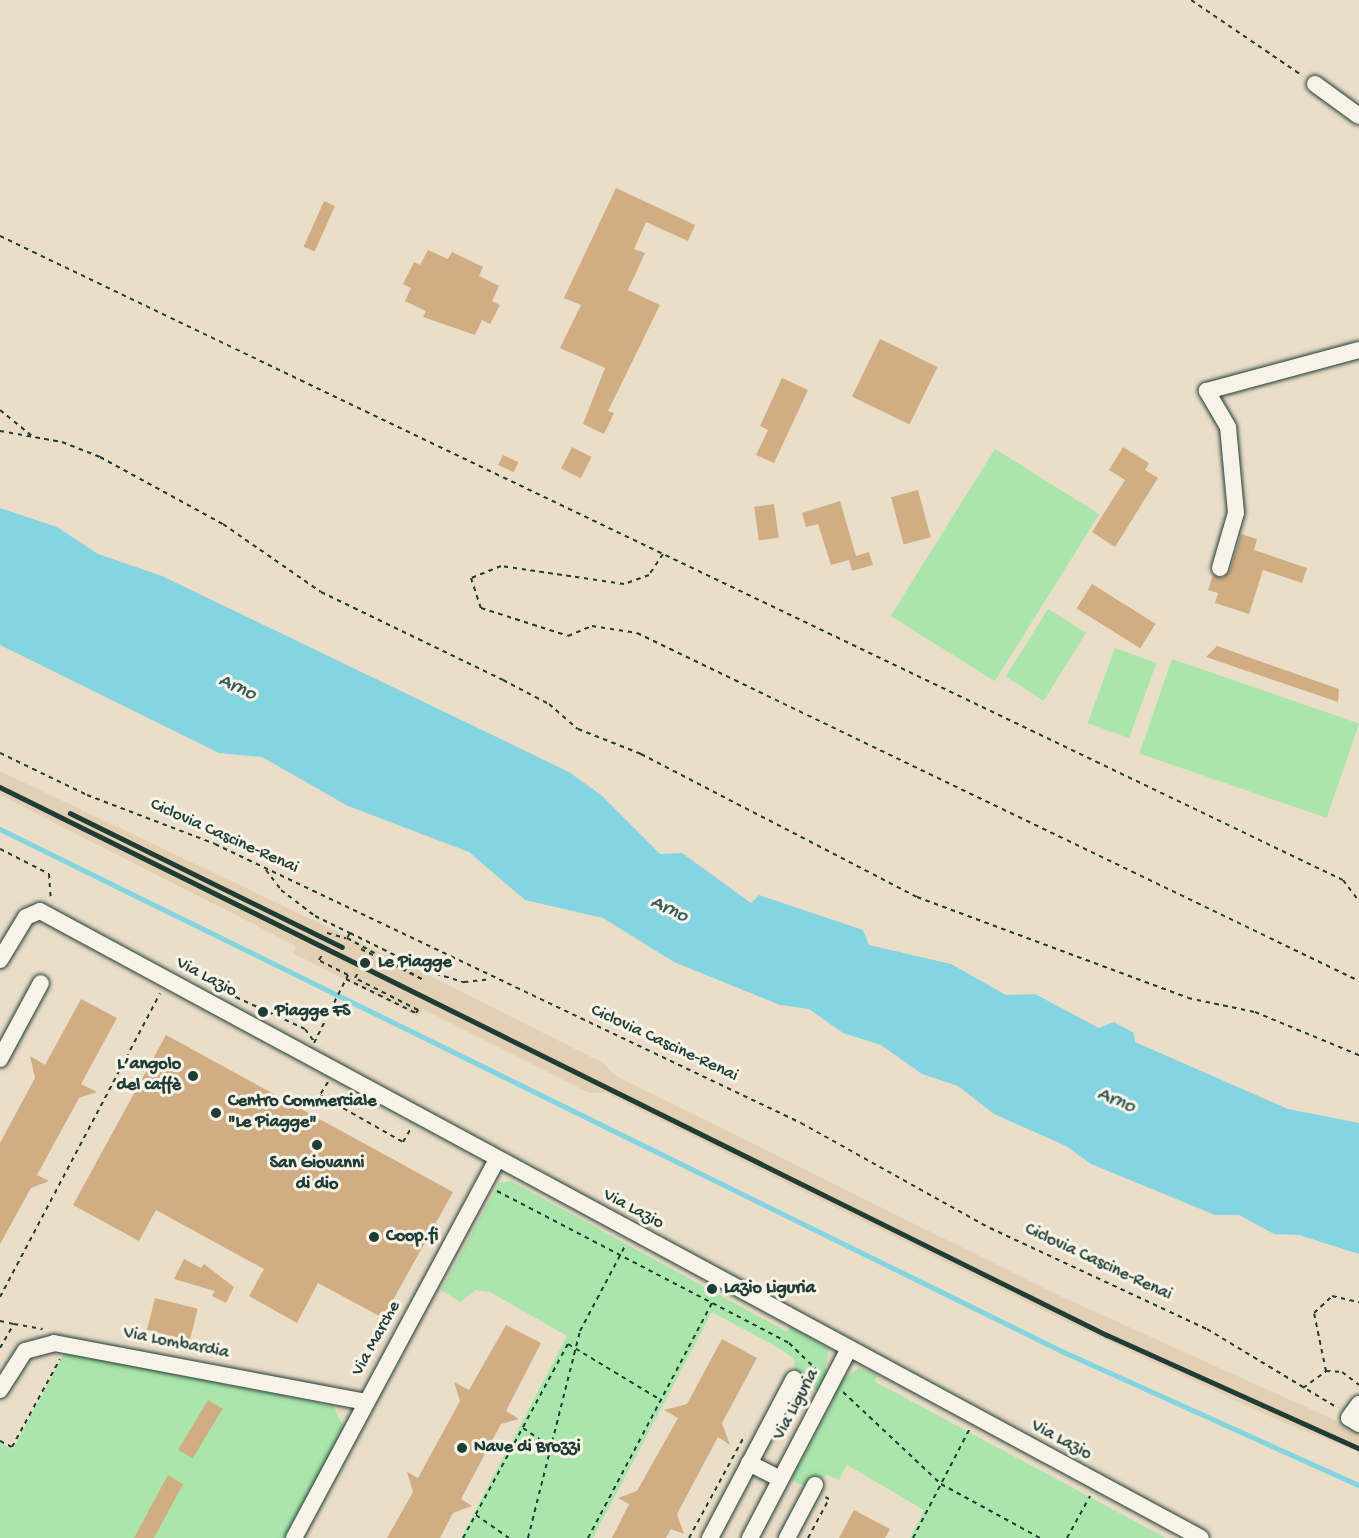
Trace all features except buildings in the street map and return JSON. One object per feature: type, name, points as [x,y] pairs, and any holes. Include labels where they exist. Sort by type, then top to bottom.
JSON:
[{"type":"street","points":[[1315,84],[1359,116]]},
{"type":"street","points":[[1220,568],[1236,513],[1228,427],[1207,391],[1359,350]]},
{"type":"street","name":"Via Lazio","points":[[0,960],[26,917],[40,911],[1201,1538]]},
{"type":"street","points":[[0,1059],[41,983]]},
{"type":"street","name":"Via Marche","points":[[294,1538],[497,1159]]},
{"type":"street","name":"Via Lombardia","points":[[0,1390],[25,1352],[54,1343],[365,1402]]},
{"type":"street","name":"Via Liguria","points":[[750,1538],[849,1349]]},
{"type":"street","name":"Via Liguria","points":[[710,1538],[794,1379]]},
{"type":"street","points":[[749,1463],[780,1479]]},
{"type":"street","points":[[787,1538],[815,1485]]},
{"type":"path","points":[[1191,0],[1315,84]]},
{"type":"path","points":[[0,236],[1343,880],[1359,901]]},
{"type":"path","points":[[0,410],[32,436]]},
{"type":"path","points":[[0,431],[32,436],[100,457],[223,524],[321,592],[437,645],[549,704],[578,729],[641,753],[917,897],[1188,998],[1255,1012],[1359,1055]]},
{"type":"path","points":[[663,554],[650,575],[624,584],[501,566],[471,578],[481,608],[568,636],[592,626],[637,633],[1359,981]]},
{"type":"path","name":"Ciclovia Cascine-Renai","points":[[0,753],[87,795],[153,817],[264,867],[494,979],[801,1123],[990,1228],[1207,1329],[1303,1388],[1356,1413]]},
{"type":"path","points":[[0,849],[39,868]]},
{"type":"path","points":[[264,867],[290,897],[350,933],[428,971],[464,982],[494,979]]},
{"type":"path","points":[[327,933],[347,938],[424,976],[362,948],[347,938]]},
{"type":"path","points":[[345,942],[350,933]]},
{"type":"path","points":[[308,1055],[348,975],[319,960],[323,953]]},
{"type":"path","points":[[346,979],[416,1013],[355,978],[358,971]]},
{"type":"path","points":[[0,1297],[163,988]]},
{"type":"path","points":[[321,1074],[330,1079],[320,1095],[403,1142],[413,1124],[423,1129]]},
{"type":"path","points":[[483,1185],[789,1343],[824,1377]]},
{"type":"path","points":[[528,1538],[575,1348],[633,1232]]},
{"type":"path","points":[[1326,1371],[1314,1313],[1332,1296],[1359,1302]]},
{"type":"path","points":[[588,1538],[712,1303]]},
{"type":"path","points":[[0,1321],[46,1330]]},
{"type":"path","points":[[0,1348],[14,1324]]},
{"type":"path","points":[[464,1538],[568,1344],[661,1400]]},
{"type":"path","points":[[0,1441],[12,1448],[65,1350]]},
{"type":"path","points":[[1303,1388],[1326,1371],[1342,1372],[1359,1385]]},
{"type":"path","points":[[838,1388],[941,1484],[1040,1538]]},
{"type":"path","points":[[912,1538],[976,1417]]},
{"type":"path","points":[[523,1428],[550,1446]]},
{"type":"path","points":[[1067,1538],[1098,1482]]},
{"type":"path","points":[[476,1515],[509,1538]]},
{"type":"shaded area","points":[[0,771],[428,975],[603,1063],[614,1075],[1058,1295],[1359,1431],[1359,1452],[1278,1420],[1050,1314],[606,1093],[589,1093],[423,1009],[418,1017],[293,953],[296,946],[0,795]]},
{"type":"green space","points":[[995,449],[1099,514],[995,681],[891,616]]},
{"type":"green space","points":[[1048,609],[1086,633],[1044,701],[1006,677]]},
{"type":"green space","points":[[1115,648],[1156,663],[1129,738],[1088,723]]},
{"type":"green space","points":[[1172,659],[1359,723],[1327,818],[1139,754]]},
{"type":"green space","points":[[511,1181],[787,1332],[791,1327],[829,1349],[825,1369],[843,1379],[859,1368],[870,1372],[878,1376],[874,1381],[1166,1538],[910,1538],[924,1510],[847,1465],[839,1480],[827,1475],[808,1488],[791,1480],[834,1400],[796,1379],[794,1359],[784,1351],[712,1312],[593,1538],[461,1538],[567,1336],[490,1292],[475,1290],[460,1302],[441,1290],[499,1183]]},
{"type":"green space","points":[[65,1352],[333,1406],[344,1428],[286,1538],[0,1538],[0,1443],[13,1449]]},
{"type":"water","name":"Arno","points":[[0,508],[57,527],[98,554],[162,576],[569,772],[601,795],[660,854],[682,853],[751,903],[759,895],[863,930],[869,945],[951,964],[1006,995],[1035,994],[1099,1028],[1114,1022],[1134,1033],[1135,1042],[1288,1109],[1359,1123],[1359,1254],[1299,1235],[1274,1234],[1239,1215],[1215,1215],[1091,1164],[1066,1146],[994,1114],[958,1086],[922,1074],[881,1045],[843,1033],[809,1009],[780,1005],[674,962],[603,918],[525,900],[469,852],[348,806],[262,757],[219,753],[0,645]]},
{"type":"waterway","points":[[0,829],[1064,1352],[1359,1485]]},
{"type":"railway","points":[[0,787],[1107,1335],[1359,1448]]},
{"type":"railway","points":[[70,813],[342,947]]},
{"type":"place","name":"Le Piagge","points":[[365,963]]},
{"type":"place","name":"Piagge FS","points":[[263,1012]]},
{"type":"place","name":"L’angolo del caffè","points":[[193,1076]]},
{"type":"place","name":"Centro Commerciale \"Le Piagge\"","points":[[216,1113]]},
{"type":"place","name":"San Giovanni di dio","points":[[317,1145]]},
{"type":"place","name":"Coop.fi","points":[[374,1237]]},
{"type":"place","name":"Lazio Liguria","points":[[712,1289]]},
{"type":"place","name":"Nave di Brozzi","points":[[462,1448]]}]
